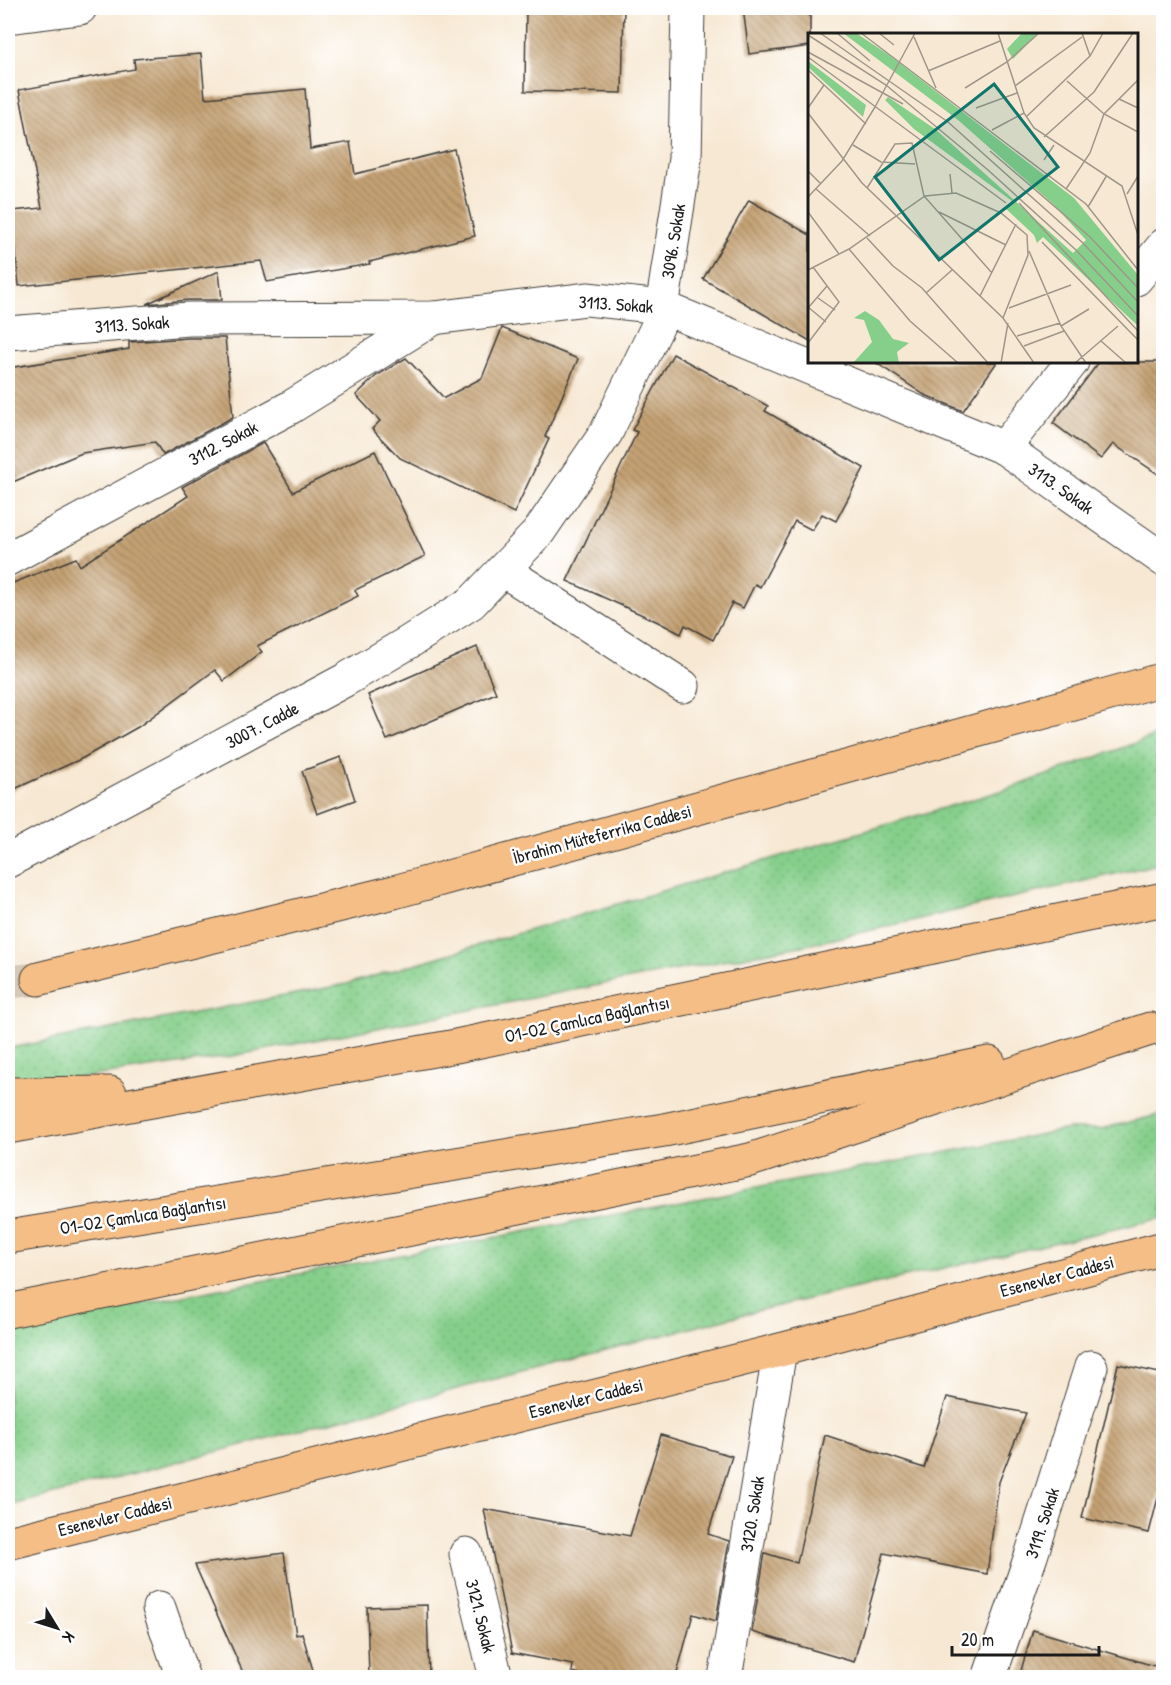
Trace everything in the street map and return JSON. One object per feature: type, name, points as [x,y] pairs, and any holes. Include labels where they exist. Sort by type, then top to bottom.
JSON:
[{"type":"main road","name":"İbrahim Müteferrika Caddesi","points":[[38,979],[394,892],[1164,679]]},
{"type":"main road","name":"O1-O2 Çamlıca Bağlantısı","points":[[8,1127],[456,1046],[1160,899]]},
{"type":"main road","name":"O1-O2 Çamlıca Bağlantısı","points":[[8,1237],[664,1130],[1157,1027]]},
{"type":"main road","points":[[8,1311],[750,1160],[1157,1027]]},
{"type":"main road","points":[[8,1094],[204,1092]]},
{"type":"main road","name":"Esenevler Caddesi","points":[[8,1543],[780,1350],[1164,1248]]},
{"type":"street","points":[[8,17],[80,8]]},
{"type":"street","name":"3096. Sokak","points":[[503,570],[538,533],[606,433],[660,321],[685,159],[688,8]]},
{"type":"street","points":[[1138,278],[1164,245]]},
{"type":"street","name":"3113. Sokak","points":[[8,333],[189,319],[434,318],[587,299],[662,307],[1004,448],[1164,560]]},
{"type":"street","name":"3112. Sokak","points":[[8,559],[291,407],[434,318]]},
{"type":"street","points":[[1004,448],[1071,363]]},
{"type":"street","points":[[503,570],[683,686]]},
{"type":"street","name":"3007. Cadde","points":[[8,861],[345,680],[471,603],[503,570]]},
{"type":"street","name":"3120. Sokak","points":[[725,1677],[780,1350]]},
{"type":"street","name":"3119. Sokak","points":[[989,1677],[1031,1556],[1091,1367]]},
{"type":"street","name":"3121. Sokak","points":[[466,1554],[496,1677]]},
{"type":"street","points":[[159,1608],[183,1677]]},
{"type":"green space","points":[[1163,733],[1163,863],[811,944],[228,1057],[8,1088],[8,1015],[10,1048],[347,984],[1011,788]]},
{"type":"green space","points":[[1163,1114],[1163,1218],[756,1311],[8,1506],[8,1329],[1069,1129],[1100,1129]]},
{"type":"building","points":[[526,8],[624,8],[622,93],[525,91]]},
{"type":"building","points":[[743,8],[810,8],[808,46],[749,54]]},
{"type":"building","points":[[201,54],[205,98],[305,89],[310,149],[350,142],[355,174],[454,149],[475,236],[369,262],[370,264],[267,282],[261,261],[19,286],[12,211],[42,208],[19,90],[135,69],[134,59]]},
{"type":"building","points":[[749,200],[808,234],[808,340],[703,279]]},
{"type":"building","points":[[219,271],[222,300],[146,304]]},
{"type":"building","points":[[502,328],[578,359],[545,437],[549,439],[514,513],[400,458],[372,429],[380,421],[356,395],[376,376],[406,358],[444,398],[482,378]]},
{"type":"building","points":[[225,338],[233,417],[163,455],[155,442],[82,453],[8,484],[8,368],[129,349],[129,342]]},
{"type":"building","points":[[673,354],[768,406],[765,411],[864,468],[836,521],[822,514],[812,530],[795,521],[760,587],[755,584],[743,608],[732,603],[713,640],[685,625],[681,634],[567,581],[637,432],[632,430]]},
{"type":"building","points":[[1164,362],[1164,478],[1113,444],[1101,459],[1053,423],[1098,363]]},
{"type":"building","points":[[876,363],[996,363],[963,411],[923,394]]},
{"type":"building","points":[[263,443],[293,492],[375,451],[425,556],[355,590],[358,596],[257,646],[262,652],[224,681],[215,670],[138,727],[83,758],[8,792],[8,585],[76,558],[80,566],[188,496],[182,487]]},
{"type":"building","points":[[477,647],[496,693],[387,740],[368,695]]},
{"type":"building","points":[[341,757],[355,800],[317,814],[302,771]]},
{"type":"building","points":[[1118,1364],[1164,1374],[1164,1474],[1149,1533],[1082,1518]]},
{"type":"building","points":[[947,1397],[1026,1413],[999,1482],[987,1574],[884,1553],[854,1662],[752,1632],[765,1553],[797,1563],[825,1435],[924,1468]]},
{"type":"building","points":[[661,1435],[732,1456],[708,1534],[729,1541],[716,1621],[693,1614],[676,1677],[594,1677],[572,1672],[573,1665],[512,1653],[484,1509],[630,1536]]},
{"type":"building","points":[[284,1553],[296,1635],[302,1633],[315,1677],[245,1677],[195,1565]]},
{"type":"building","points":[[427,1605],[429,1677],[369,1677],[367,1607]]},
{"type":"building","points":[[1033,1630],[1158,1667],[1156,1677],[1019,1677]]},
{"type":"tunnel","points":[[8,982],[38,979]]}]
